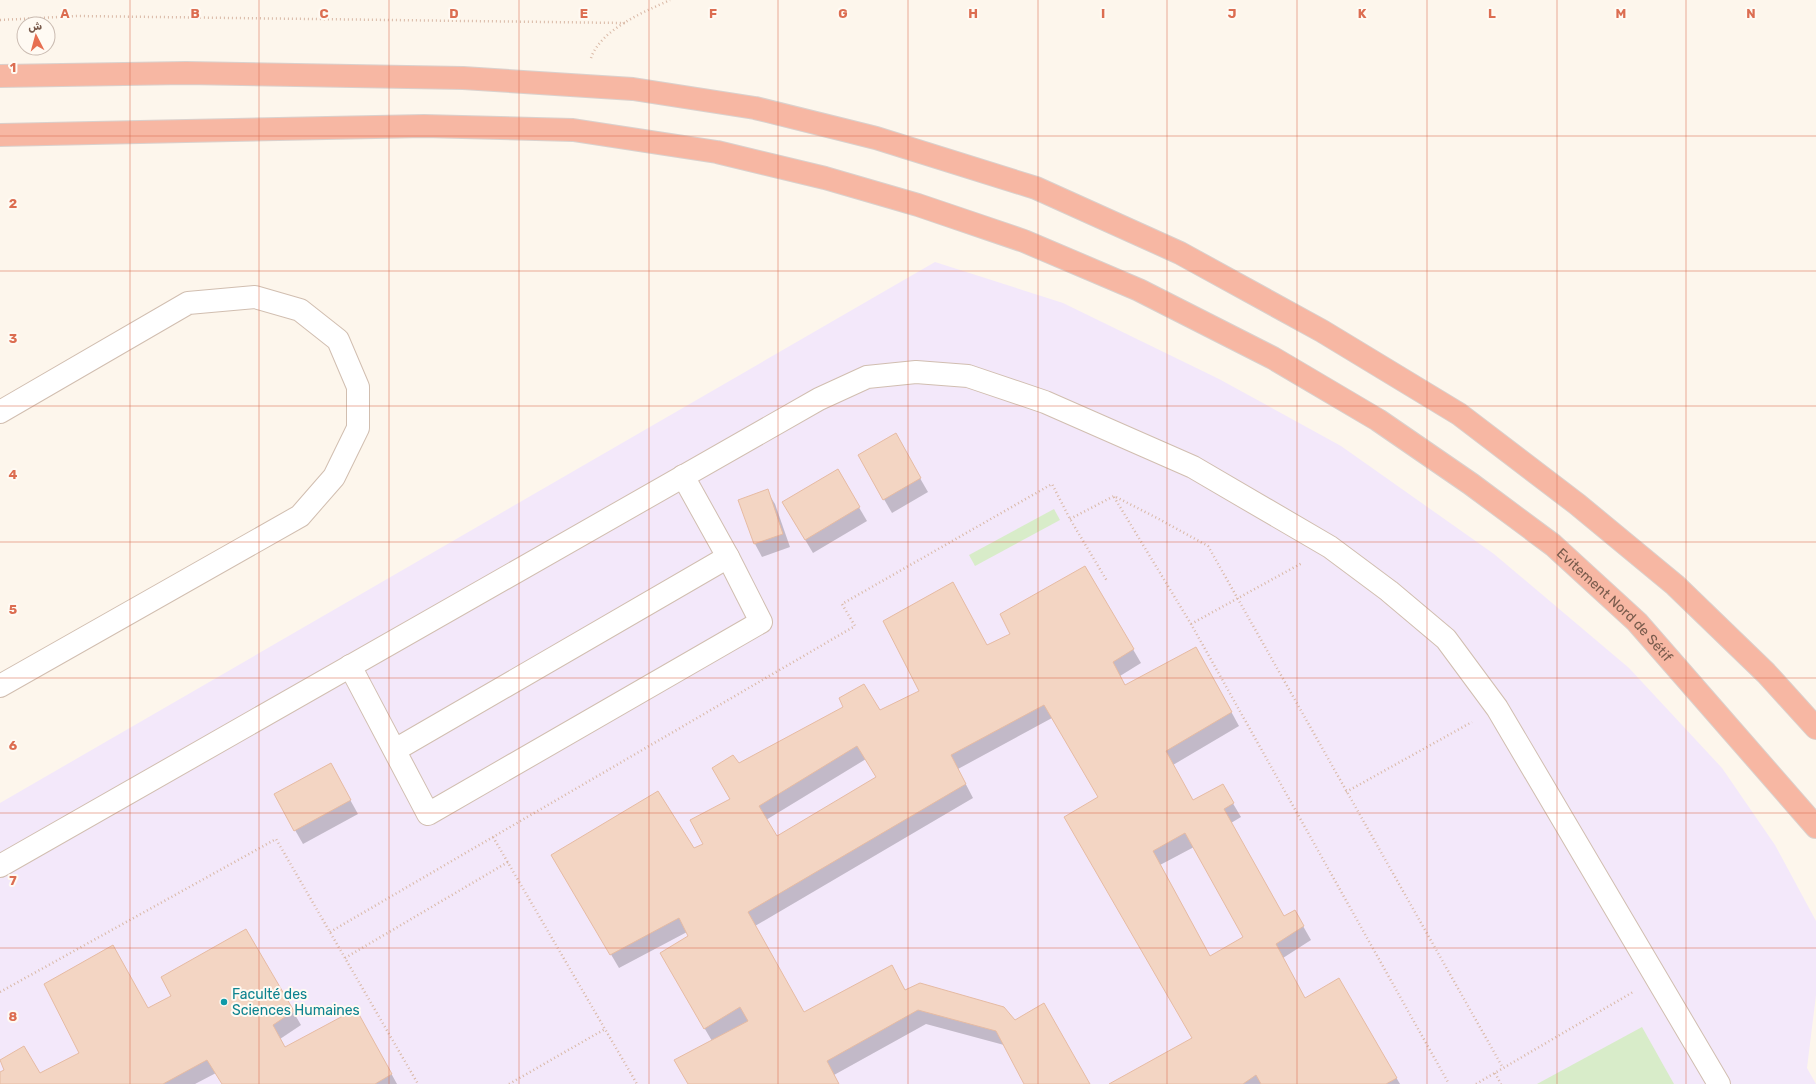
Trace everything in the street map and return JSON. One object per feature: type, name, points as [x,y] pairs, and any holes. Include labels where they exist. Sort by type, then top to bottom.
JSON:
[{"type":"highway","points":[[0,76],[186,73],[463,78],[633,89],[756,108],[876,138],[1036,188],[1180,253],[1322,331],[1459,414],[1577,504],[1674,585],[1766,673],[1816,728]]},
{"type":"highway","name":"Evitement Nord de Sétif","points":[[0,135],[424,126],[572,130],[718,152],[825,178],[1024,241],[1139,290],[1259,350],[1378,420],[1471,484],[1553,545],[1637,622],[1816,827]]},
{"type":"lane","points":[[0,412],[188,303],[255,297],[300,310],[338,340],[358,387],[358,428],[334,477],[300,516],[0,686]]},
{"type":"lane","points":[[0,866],[819,398],[866,377],[916,372],[968,376],[1046,402],[1193,467],[1330,547],[1389,591],[1446,639],[1497,708],[1719,1084]]},
{"type":"lane","points":[[350,666],[428,814],[761,622],[728,557],[683,476]]},
{"type":"lane","points":[[395,750],[728,557]]},
{"type":"path","points":[[580,86],[593,53],[603,38],[637,15],[670,0]]},
{"type":"path","points":[[0,20],[78,16],[625,23]]},
{"type":"path","points":[[330,932],[856,626],[842,604],[1052,484],[1070,519],[1107,581]]},
{"type":"path","points":[[1070,519],[1114,496]]},
{"type":"path","points":[[1114,496],[1208,546],[1503,1068]]},
{"type":"path","points":[[1114,496],[1191,624],[1449,1084]]},
{"type":"path","points":[[1191,624],[1330,547]]},
{"type":"path","points":[[1346,792],[1497,708]]},
{"type":"path","points":[[493,837],[637,1084]]},
{"type":"path","points":[[0,992],[276,839],[418,1084]]},
{"type":"path","points":[[345,958],[508,862]]},
{"type":"path","points":[[1476,1084],[1656,978]]},
{"type":"path","points":[[509,1084],[604,1029]]},
{"type":"path","points":[[1495,1073],[1501,1084]]},
{"type":"shaded area","points":[[935,262],[1063,303],[1219,379],[1341,446],[1494,554],[1629,668],[1722,768],[1775,845],[1816,921],[1816,995],[1807,1068],[1816,1084],[0,1084],[0,803]]},
{"type":"green space","points":[[1054,509],[1060,520],[975,566],[969,555]]},
{"type":"green space","points":[[1642,1027],[1674,1084],[1537,1084]]},
{"type":"building","points":[[896,433],[921,478],[883,500],[858,455]]},
{"type":"building","points":[[838,469],[860,507],[805,540],[782,502]]},
{"type":"building","points":[[768,489],[783,534],[754,544],[738,500]]},
{"type":"building","points":[[1085,566],[1134,649],[1113,662],[1125,685],[1196,647],[1232,712],[1166,751],[1193,800],[1223,784],[1234,803],[1224,809],[1284,916],[1295,910],[1304,926],[1276,944],[1305,998],[1339,978],[1397,1078],[1386,1084],[1261,1084],[1256,1075],[1243,1084],[1109,1084],[1192,1038],[1064,817],[1098,797],[1044,705],[951,755],[966,784],[748,912],[804,1012],[892,965],[905,990],[920,983],[1004,1007],[1015,1020],[1044,1003],[1090,1084],[1024,1084],[996,1031],[918,1010],[827,1061],[839,1084],[688,1084],[674,1060],[748,1021],[740,1007],[704,1029],[660,953],[688,936],[679,918],[610,955],[551,855],[658,791],[694,848],[703,844],[690,820],[730,799],[712,768],[733,755],[739,763],[843,707],[839,698],[864,684],[880,710],[919,691],[883,621],[953,582],[987,645],[1010,634],[1000,614]],"holes":[[[857,746],[876,777],[777,836],[759,806]],[[1185,833],[1243,937],[1210,956],[1153,851]]]},
{"type":"building","points":[[331,763],[351,800],[294,831],[274,794]]},
{"type":"building","name":"Faculté des Sciences Humaines","points":[[246,929],[294,1011],[273,1025],[285,1047],[356,1009],[392,1074],[375,1084],[222,1084],[207,1060],[163,1084],[0,1084],[0,1072],[4,1070],[0,1060],[24,1046],[40,1073],[79,1053],[44,984],[113,945],[148,1008],[171,996],[161,977]]},
{"type":"place","name":"Faculté des Sciences Humaines","points":[[224,1002]]}]
